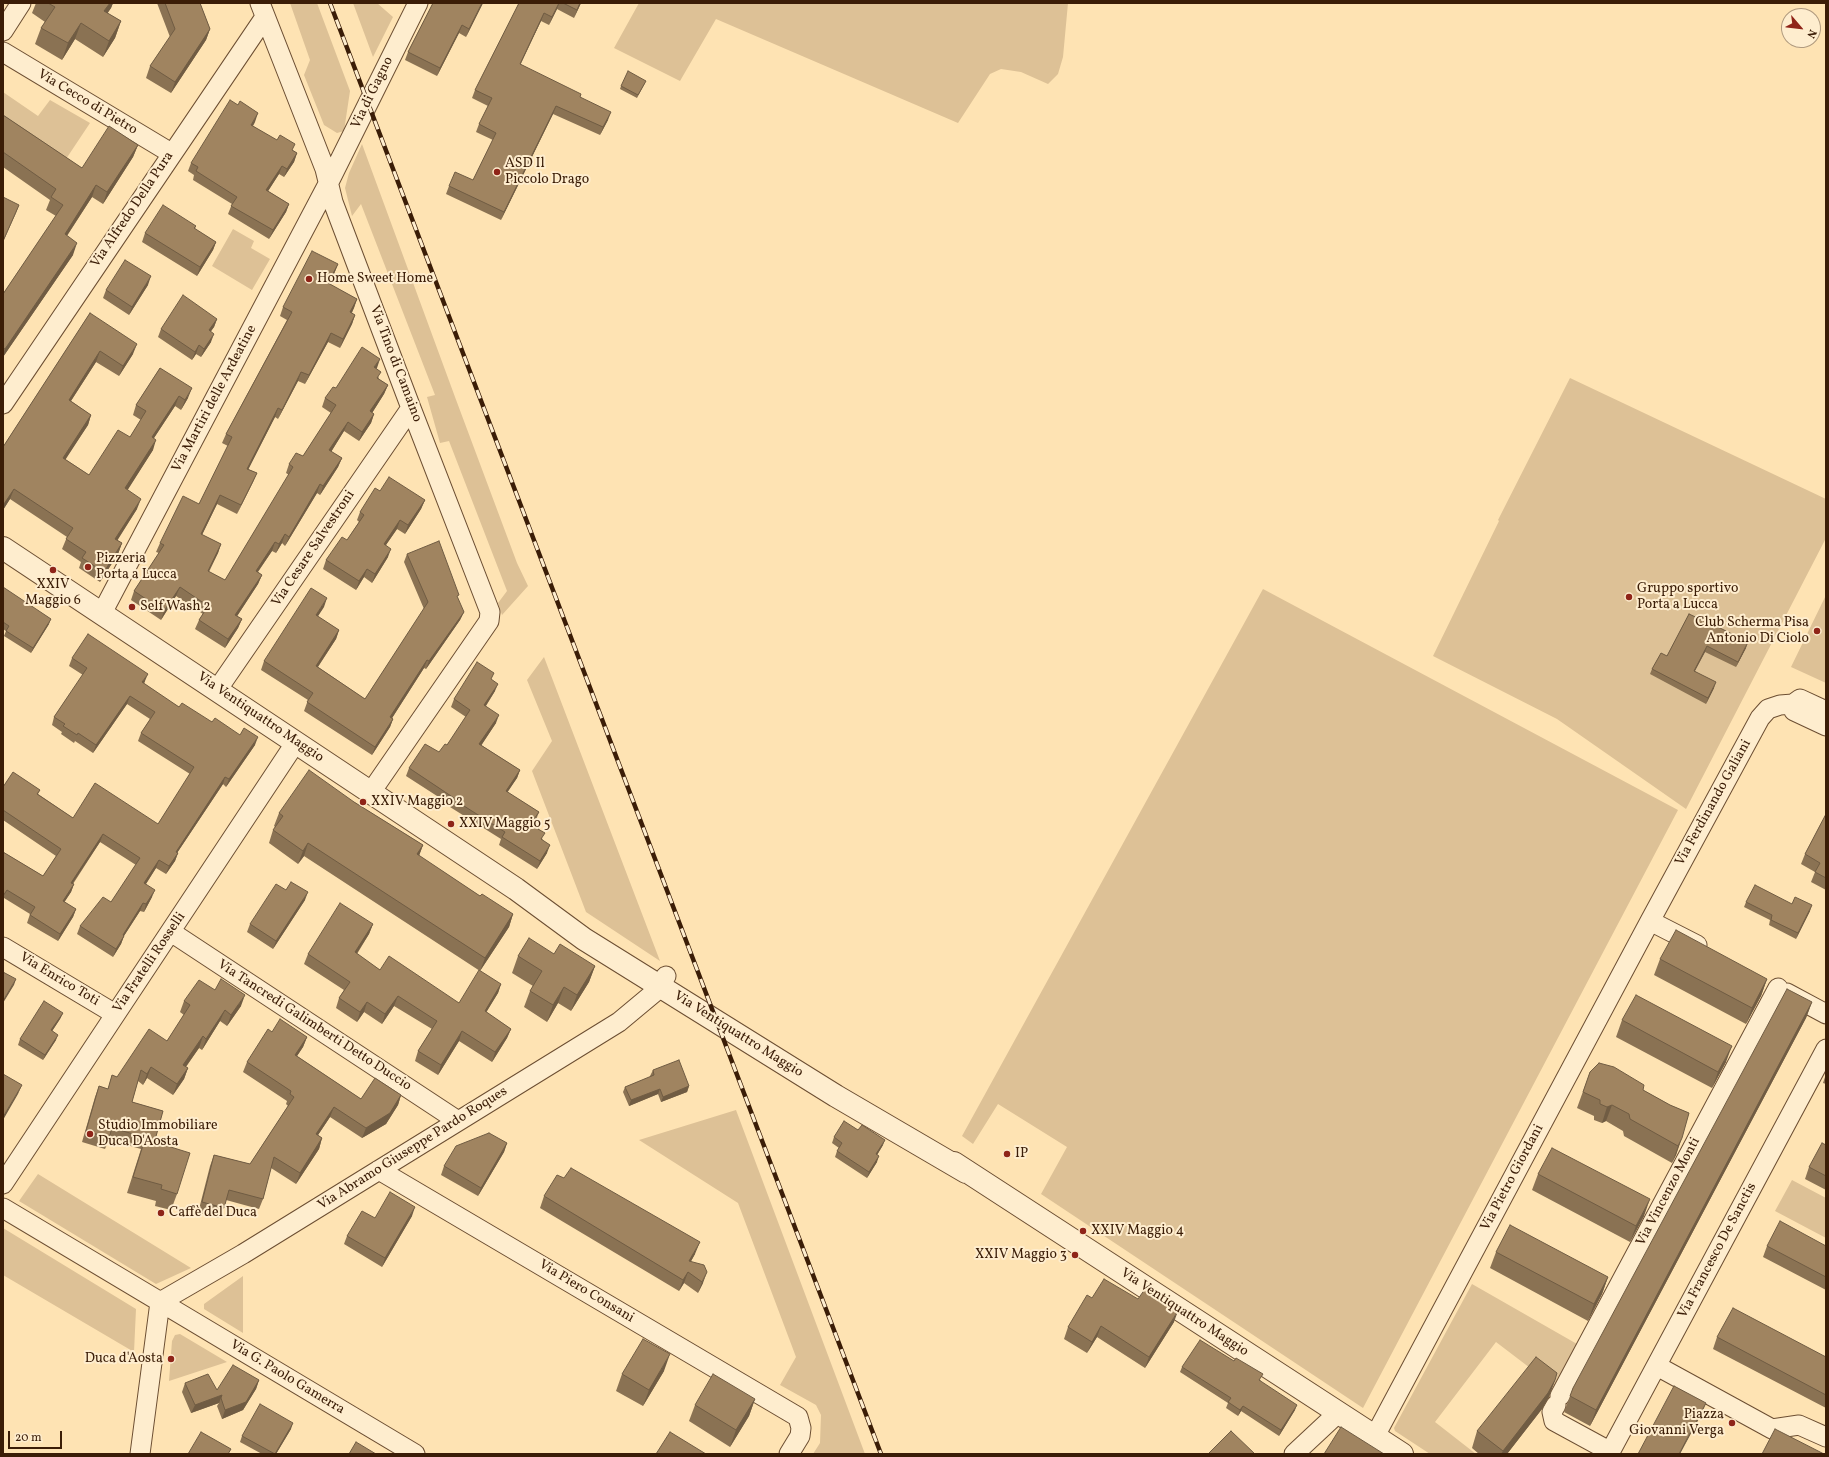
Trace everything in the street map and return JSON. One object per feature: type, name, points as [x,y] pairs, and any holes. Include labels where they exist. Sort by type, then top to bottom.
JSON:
[{"type":"street","points":[[3,31],[21,3]]},
{"type":"street","name":"Via di Gagno","points":[[328,184],[414,4]]},
{"type":"street","name":"Via Tino di Camaino","points":[[262,10],[325,169],[333,202],[490,612],[489,621],[371,792]]},
{"type":"street","name":"Via Alfredo Della Pura","points":[[6,392],[171,153],[262,10]]},
{"type":"street","name":"Via Cecco di Pietro","points":[[3,52],[171,153]]},
{"type":"street","name":"Via Martiri delle Ardeatine","points":[[102,613],[328,184]]},
{"type":"street","name":"Via Cesare Salvestroni","points":[[217,690],[411,408]]},
{"type":"street","name":"Via Ventiquattro Maggio","points":[[3,548],[516,889],[584,939],[662,981],[842,1087],[966,1172],[1402,1454]]},
{"type":"street","name":"Via Ferdinando Galiani","points":[[1650,920],[1763,714],[1772,707],[1793,704],[1800,698],[1826,711]]},
{"type":"street","points":[[1793,704],[1794,711],[1826,726]]},
{"type":"street","name":"Via Fratelli Rosselli","points":[[3,1184],[296,742]]},
{"type":"street","points":[[1650,920],[1710,953]]},
{"type":"street","name":"Via Pietro Giordani","points":[[1375,1436],[1650,920]]},
{"type":"street","name":"Via Tancredi Galimberti Detto Duccio","points":[[171,932],[458,1121]]},
{"type":"street","name":"Via Enrico Toti","points":[[3,947],[115,1014]]},
{"type":"street","name":"Via Abramo Giuseppe Pardo Roques","points":[[160,1302],[243,1254],[619,1022],[643,1003],[662,981]]},
{"type":"street","name":"Via Vincenzo Monti","points":[[1610,1453],[1554,1420],[1552,1412],[1771,985],[1826,1014]]},
{"type":"street","name":"Via Francesco De Sanctis","points":[[1610,1453],[1826,1049]]},
{"type":"street","name":"Via Piero Consani","points":[[379,1170],[798,1417],[801,1428],[800,1436],[789,1454]]},
{"type":"street","name":"Via G. Paolo Gamerra","points":[[3,1208],[415,1454]]},
{"type":"street","points":[[140,1454],[160,1302]]},
{"type":"street","points":[[1657,1366],[1772,1429],[1799,1425],[1826,1438]]},
{"type":"street","points":[[1294,1454],[1339,1412]]},
{"type":"shaded area","points":[[290,3],[317,3],[350,91],[344,131],[337,133],[324,125],[304,75],[310,60]]},
{"type":"shaded area","points":[[353,3],[377,3],[393,17],[373,57]]},
{"type":"shaded area","points":[[639,3],[1068,3],[1063,57],[1058,74],[1048,84],[1021,72],[1001,69],[990,74],[958,123],[716,19],[680,81],[614,48]]},
{"type":"shaded area","points":[[3,92],[38,116],[50,100],[90,123],[64,162],[3,120]]},
{"type":"shaded area","points":[[362,144],[517,563],[528,586],[502,615],[498,603],[507,591],[449,441],[440,443],[427,397],[435,395],[361,204],[352,216],[345,188],[349,173]]},
{"type":"shaded area","points":[[233,229],[254,241],[251,248],[270,259],[252,290],[212,266]]},
{"type":"shaded area","name":"Gruppo sportivo Porta a Lucca","points":[[1570,378],[1826,499],[1826,538],[1686,809],[1557,719],[1433,656],[1499,521],[1498,520]]},
{"type":"shaded area","points":[[1263,589],[1678,810],[1363,1408],[1041,1194],[1067,1147],[998,1104],[973,1144],[962,1136]]},
{"type":"shaded area","name":"Club Scherma Pisa Antonio Di Ciolo","points":[[1826,595],[1826,683],[1791,667]]},
{"type":"shaded area","points":[[544,657],[660,961],[586,912],[532,771],[552,741],[527,680]]},
{"type":"shaded area","points":[[736,1110],[865,1454],[813,1454],[820,1443],[821,1415],[816,1405],[780,1385],[796,1357],[738,1203],[639,1140]]},
{"type":"shaded area","points":[[38,1174],[191,1268],[156,1284],[19,1201]]},
{"type":"shaded area","points":[[1792,1180],[1826,1198],[1826,1238],[1775,1211]]},
{"type":"shaded area","points":[[3,1228],[136,1309],[134,1352],[3,1275]]},
{"type":"shaded area","points":[[243,1276],[243,1333],[204,1309],[204,1304]]},
{"type":"shaded area","points":[[1472,1284],[1577,1344],[1555,1387],[1496,1342],[1435,1422],[1476,1454],[1430,1454],[1395,1431],[1394,1428]]},
{"type":"shaded area","points":[[180,1334],[227,1362],[169,1381],[172,1341],[175,1335]]},
{"type":"building","points":[[48,3],[110,3],[104,11],[121,21],[109,41],[81,23],[68,43],[41,28],[55,7]]},
{"type":"building","points":[[165,3],[200,3],[210,29],[175,82],[150,66],[175,29]]},
{"type":"building","points":[[433,3],[482,3],[469,29],[462,25],[440,68],[408,52]]},
{"type":"building","points":[[519,3],[559,3],[552,17],[544,13],[520,64],[581,94],[580,97],[611,112],[603,127],[556,106],[504,212],[449,186],[455,172],[473,180],[496,133],[479,124],[492,98],[475,90]]},
{"type":"building","points":[[563,3],[580,3],[577,10]]},
{"type":"building","points":[[628,71],[646,81],[638,95],[621,86]]},
{"type":"building","points":[[230,100],[238,105],[240,101],[258,113],[251,125],[277,140],[280,135],[295,144],[292,150],[297,153],[287,169],[282,166],[266,190],[289,204],[273,230],[231,206],[237,197],[196,171],[198,167],[191,163]]},
{"type":"building","points":[[3,115],[82,168],[109,126],[138,145],[107,192],[96,185],[65,234],[77,243],[5,349],[3,348],[3,294],[63,205],[51,197],[56,189],[3,152]]},
{"type":"building","points":[[3,197],[19,205],[3,241]]},
{"type":"building","points":[[163,205],[196,226],[194,228],[216,242],[200,267],[145,233]]},
{"type":"building","points":[[312,251],[338,264],[328,283],[357,299],[350,312],[355,315],[343,339],[331,333],[309,375],[301,372],[282,410],[278,408],[247,469],[257,473],[241,505],[220,495],[201,534],[221,544],[208,571],[225,580],[293,467],[289,464],[296,453],[303,456],[336,405],[325,398],[333,387],[336,388],[362,347],[380,359],[374,367],[381,372],[377,378],[388,385],[370,411],[374,414],[362,432],[348,422],[329,450],[342,458],[323,486],[320,484],[289,537],[285,534],[279,544],[275,542],[256,571],[262,575],[235,615],[242,619],[228,639],[199,620],[208,606],[180,587],[164,611],[134,591],[164,545],[160,543],[183,496],[199,504],[232,437],[226,434],[292,312],[283,307]]},
{"type":"building","points":[[125,260],[151,276],[132,307],[106,290]]},
{"type":"building","points":[[183,295],[217,319],[209,330],[214,334],[204,349],[199,345],[195,352],[161,329]]},
{"type":"building","points":[[90,313],[137,344],[123,366],[100,351],[69,400],[91,415],[63,458],[89,475],[118,430],[130,437],[146,411],[136,405],[160,368],[192,388],[185,400],[179,396],[152,437],[156,440],[125,488],[141,499],[115,539],[122,543],[104,572],[82,558],[86,552],[66,539],[73,528],[14,489],[3,504],[3,447]]},
{"type":"building","points":[[389,477],[425,500],[408,525],[400,520],[384,544],[391,549],[375,574],[367,569],[359,581],[326,560],[342,537],[347,540],[364,515],[360,512],[375,488],[380,491]]},
{"type":"building","points":[[439,541],[459,595],[457,596],[464,612],[429,661],[427,660],[390,717],[393,719],[375,747],[307,702],[313,693],[264,661],[311,588],[327,598],[316,615],[339,630],[316,666],[365,699],[428,602],[407,554]]},
{"type":"building","points":[[3,587],[51,619],[33,648],[6,631],[9,626],[3,622]]},
{"type":"building","points":[[1689,614],[1748,642],[1738,662],[1707,646],[1694,671],[1716,682],[1708,698],[1652,669],[1661,653],[1667,656]]},
{"type":"building","points":[[88,634],[148,674],[142,682],[179,707],[182,703],[212,722],[215,718],[240,735],[244,728],[258,737],[229,779],[225,777],[176,852],[178,853],[169,866],[159,860],[144,883],[155,890],[146,904],[143,903],[116,949],[80,926],[103,897],[111,902],[140,858],[103,834],[71,883],[74,884],[63,901],[76,909],[60,934],[30,915],[35,907],[7,890],[3,896],[3,852],[43,876],[61,849],[3,810],[3,787],[13,772],[40,790],[37,794],[73,818],[95,783],[158,824],[194,767],[141,733],[155,712],[130,696],[96,745],[78,733],[77,735],[63,726],[65,724],[54,717],[87,668],[72,658]]},
{"type":"building","points":[[477,662],[494,673],[491,679],[498,684],[484,705],[499,715],[479,744],[520,770],[506,791],[539,812],[534,819],[541,823],[538,829],[545,833],[541,839],[550,845],[540,861],[502,837],[505,832],[453,799],[454,798],[409,768],[425,744],[439,752],[445,744],[447,745],[470,710],[454,699]]},
{"type":"building","points":[[309,770],[354,802],[423,845],[417,854],[480,896],[482,894],[513,914],[485,958],[308,843],[303,851],[273,830],[283,816],[279,813]]},
{"type":"building","points":[[1826,814],[1826,878],[1815,872],[1820,863],[1805,854]]},
{"type":"building","points":[[291,882],[308,892],[276,941],[250,924],[276,884],[286,890]]},
{"type":"building","points":[[1755,885],[1792,904],[1795,897],[1812,905],[1798,933],[1771,920],[1772,915],[1746,902]]},
{"type":"building","points":[[340,903],[373,924],[355,952],[380,970],[389,956],[459,1003],[479,970],[501,984],[485,1011],[511,1029],[495,1052],[462,1031],[441,1065],[418,1051],[437,1021],[398,996],[385,1014],[367,1002],[360,1012],[339,998],[350,982],[308,954]]},
{"type":"building","points":[[1676,930],[1767,979],[1752,1008],[1660,959]]},
{"type":"building","points":[[529,938],[554,954],[560,944],[595,966],[577,995],[564,987],[553,1005],[530,991],[542,971],[518,956]]},
{"type":"building","points":[[3,972],[16,979],[3,1001]]},
{"type":"building","points":[[221,979],[245,995],[231,1015],[225,1010],[206,1039],[203,1036],[183,1065],[188,1068],[177,1084],[151,1067],[147,1074],[141,1070],[132,1102],[163,1111],[155,1140],[112,1128],[109,1138],[86,1131],[99,1086],[108,1089],[112,1075],[117,1077],[149,1029],[167,1041],[190,1005],[184,1001],[199,980],[215,990]]},
{"type":"building","points":[[1787,989],[1812,1002],[1596,1410],[1570,1396],[1573,1388]]},
{"type":"building","points":[[1636,995],[1732,1046],[1718,1072],[1622,1020]]},
{"type":"building","points":[[44,1001],[63,1013],[51,1030],[58,1035],[45,1055],[20,1039]]},
{"type":"building","points":[[280,1019],[307,1037],[295,1055],[361,1099],[375,1078],[401,1095],[390,1113],[366,1128],[334,1107],[316,1134],[322,1138],[300,1173],[274,1157],[263,1199],[229,1190],[224,1208],[202,1202],[214,1155],[250,1164],[294,1097],[290,1094],[291,1091],[247,1062],[268,1029],[272,1032]]},
{"type":"building","points":[[679,1060],[689,1086],[663,1097],[660,1089],[631,1100],[625,1087],[654,1075],[653,1070]]},
{"type":"building","points":[[1599,1063],[1614,1067],[1644,1085],[1643,1090],[1670,1105],[1689,1113],[1682,1138],[1678,1146],[1630,1119],[1629,1114],[1612,1105],[1607,1107],[1600,1104],[1600,1100],[1583,1092],[1590,1072]]},
{"type":"building","points":[[3,1074],[22,1085],[3,1117]]},
{"type":"building","points":[[844,1121],[858,1130],[862,1125],[885,1140],[876,1154],[879,1156],[869,1172],[837,1151],[842,1143],[834,1137]]},
{"type":"building","points":[[489,1133],[507,1143],[481,1188],[444,1166],[456,1146]]},
{"type":"building","points":[[145,1139],[190,1153],[177,1194],[161,1189],[162,1185],[133,1177]]},
{"type":"building","points":[[1822,1143],[1826,1145],[1826,1176],[1809,1167]]},
{"type":"building","points":[[1552,1148],[1650,1199],[1636,1226],[1538,1174]]},
{"type":"building","points":[[571,1168],[700,1242],[689,1261],[704,1265],[707,1272],[702,1282],[688,1272],[683,1280],[544,1196],[557,1175],[564,1178]]},
{"type":"building","points":[[390,1192],[415,1207],[385,1258],[347,1236],[362,1211],[375,1218]]},
{"type":"building","points":[[1780,1221],[1826,1246],[1826,1277],[1767,1246]]},
{"type":"building","points":[[1510,1225],[1608,1277],[1594,1304],[1496,1252]]},
{"type":"building","points":[[1104,1279],[1138,1299],[1145,1289],[1178,1311],[1149,1357],[1101,1326],[1092,1342],[1068,1327],[1087,1295],[1092,1298]]},
{"type":"building","points":[[1733,1308],[1826,1357],[1826,1395],[1717,1337]]},
{"type":"building","points":[[643,1339],[670,1354],[649,1390],[622,1374]]},
{"type":"building","points":[[1200,1340],[1234,1361],[1236,1358],[1263,1374],[1259,1380],[1297,1405],[1281,1430],[1243,1406],[1240,1410],[1228,1402],[1231,1398],[1182,1367]]},
{"type":"building","points":[[1536,1357],[1557,1373],[1555,1380],[1548,1393],[1503,1451],[1477,1431]]},
{"type":"building","points":[[233,1365],[259,1380],[246,1402],[225,1410],[221,1398],[222,1395],[195,1405],[185,1383],[208,1374],[217,1390]]},
{"type":"building","points":[[713,1374],[755,1399],[736,1430],[695,1405]]},
{"type":"building","points":[[1674,1386],[1706,1403],[1679,1454],[1638,1454]]},
{"type":"building","points":[[260,1404],[293,1423],[275,1454],[242,1436]]},
{"type":"building","points":[[1341,1427],[1384,1454],[1324,1454]]},
{"type":"building","points":[[1775,1429],[1824,1454],[1762,1454]]},
{"type":"building","points":[[1231,1431],[1255,1454],[1208,1454]]},
{"type":"building","points":[[201,1432],[231,1449],[228,1454],[188,1454]]},
{"type":"building","points":[[670,1432],[706,1454],[656,1454]]},
{"type":"building","points":[[356,1442],[376,1454],[349,1454]]},
{"type":"railway","points":[[330,3],[881,1454]]},
{"type":"place","name":"ASD Il Piccolo Drago","points":[[497,172]]},
{"type":"place","name":"Home Sweet Home","points":[[309,279]]},
{"type":"place","name":"Pizzeria Porta a Lucca","points":[[88,567]]},
{"type":"place","name":"XXIV Maggio 6","points":[[53,570]]},
{"type":"place","name":"Gruppo sportivo Porta a Lucca","points":[[1629,597]]},
{"type":"place","name":"Self Wash 2","points":[[132,607]]},
{"type":"place","name":"Club Scherma Pisa Antonio Di Ciolo","points":[[1817,631]]},
{"type":"place","name":"XXIV Maggio 2","points":[[363,802]]},
{"type":"place","name":"XXIV Maggio 5","points":[[451,824]]},
{"type":"place","name":"Studio Immobiliare Duca D'Aosta","points":[[90,1134]]},
{"type":"place","name":"IP","points":[[1007,1154]]},
{"type":"place","name":"Caffè del Duca","points":[[161,1213]]},
{"type":"place","name":"XXIV Maggio 4","points":[[1083,1231]]},
{"type":"place","name":"XXIV Maggio 3","points":[[1075,1255]]},
{"type":"place","name":"Duca d'Aosta","points":[[171,1359]]},
{"type":"place","name":"Piazza Giovanni Verga","points":[[1732,1423]]}]
